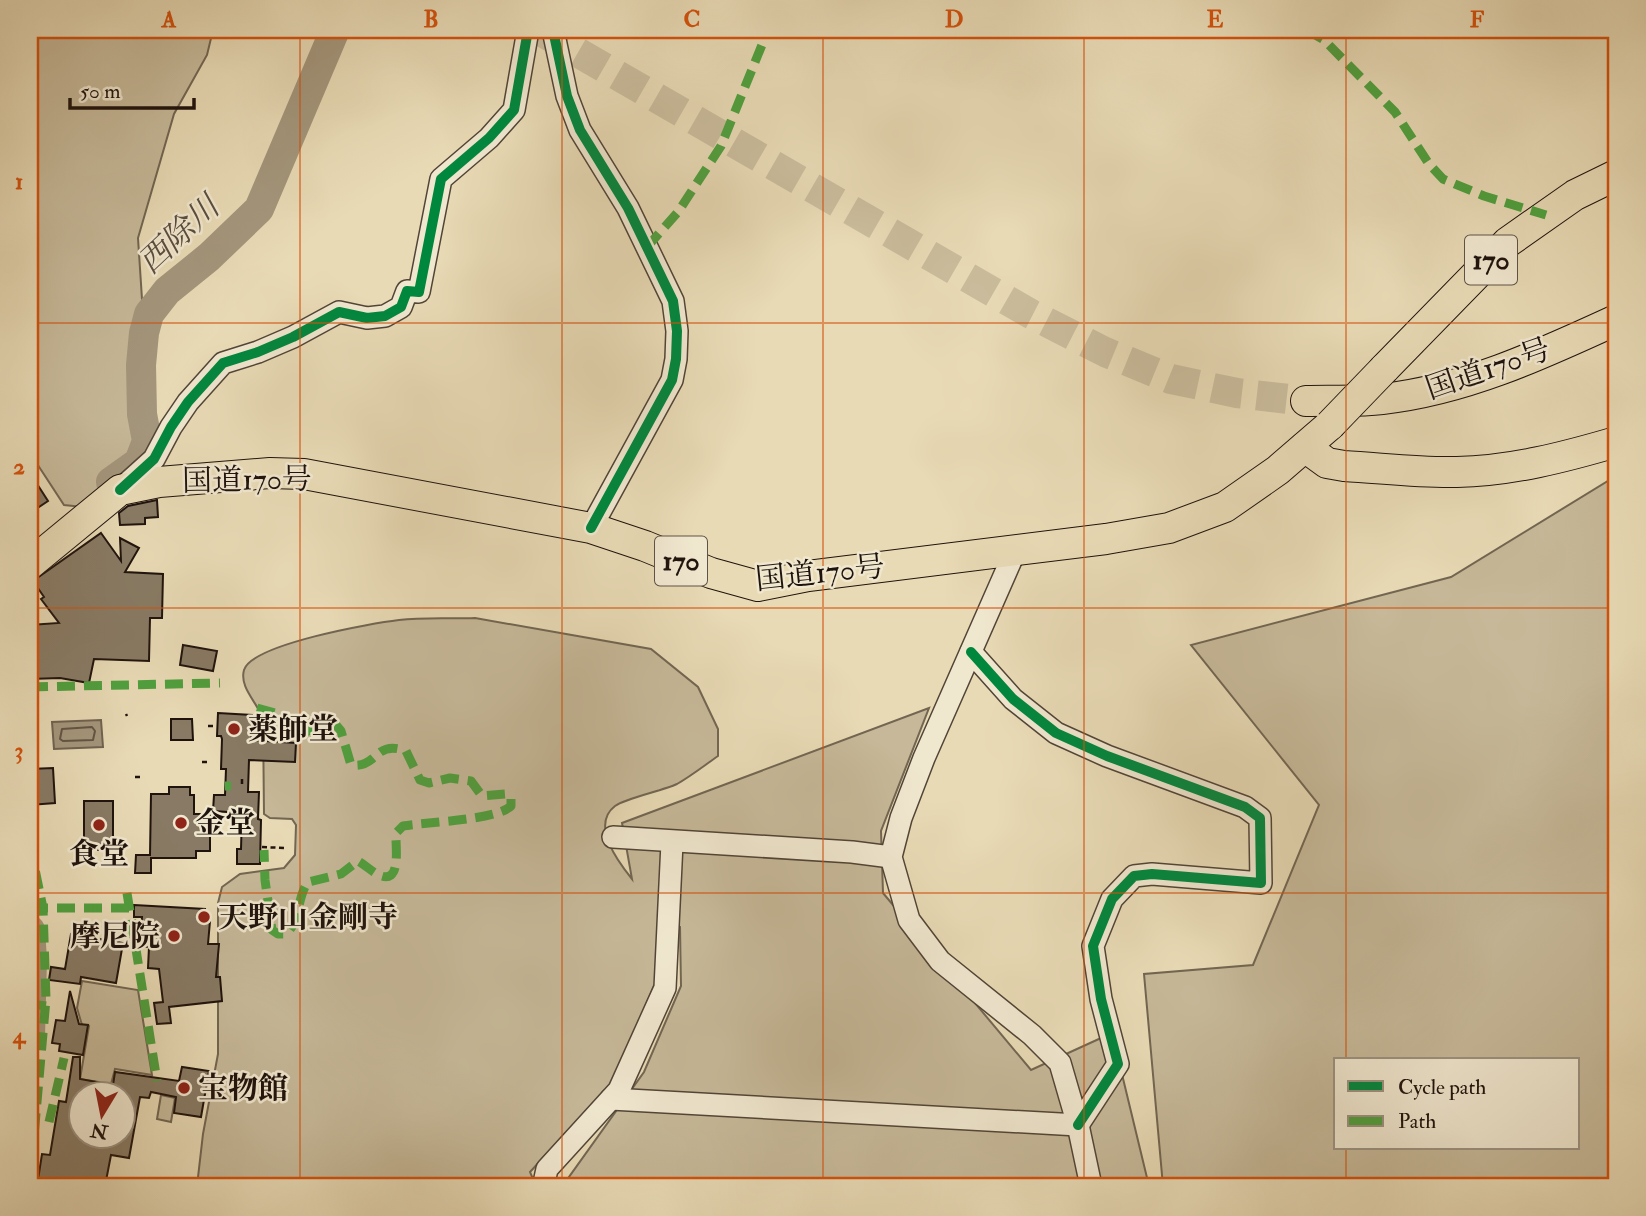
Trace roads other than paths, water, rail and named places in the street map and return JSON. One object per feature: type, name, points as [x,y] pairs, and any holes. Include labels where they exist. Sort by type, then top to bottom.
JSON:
[{"type":"highway","name":"国道170号","points":[[30,564],[120,490],[159,482],[270,473],[304,474],[591,528],[645,546],[711,573],[758,586],[808,576],[1169,528],[1225,507],[1278,470],[1330,425],[1508,242],[1575,195],[1616,175]]},
{"type":"highway","points":[[1507,368],[1574,322],[1616,298]]},
{"type":"highway","name":"国道170号","points":[[1306,401],[1380,400],[1474,379],[1507,368],[1616,320]]},
{"type":"highway","points":[[1548,350],[1587,346],[1616,334]]},
{"type":"highway","points":[[1305,447],[1408,458],[1458,460],[1549,448],[1616,429]]},
{"type":"highway","points":[[1305,447],[1327,463],[1343,466],[1458,472],[1564,458],[1616,442]]},
{"type":"street","points":[[120,490],[154,460],[188,402],[223,363],[293,338],[339,313],[367,318],[385,316],[401,307],[407,291],[419,292],[440,180],[489,138],[514,110],[528,30]]},
{"type":"street","points":[[553,30],[567,96],[580,130],[628,208],[673,302],[677,331],[672,380],[591,528]]},
{"type":"street","points":[[1017,549],[901,818],[891,857],[909,920],[940,961],[1032,1035],[1060,1063],[1078,1125],[1091,1186]]},
{"type":"street","points":[[971,652],[1013,699],[1056,733],[1107,756],[1245,807],[1260,818],[1261,883],[1143,874],[1134,876],[1112,899],[1093,946],[1101,999],[1118,1064],[1078,1125]]},
{"type":"street","points":[[613,837],[672,843],[852,852],[891,857]]},
{"type":"street","points":[[546,1186],[544,1183],[547,1169],[619,1090],[664,988],[672,843]]},
{"type":"street","points":[[611,1099],[1078,1125]]},
{"type":"water","points":[[101,720],[103,747],[54,749],[52,722]]},
{"type":"waterway","name":"西除川","points":[[111,482],[139,462],[147,441],[142,414],[141,365],[149,314],[167,291],[209,257],[259,209],[335,30]]},
{"type":"waterway","name":"西除川","points":[[30,930],[30,1037]]},
{"type":"tunnel","points":[[539,30],[1031,314],[1105,352],[1171,379],[1237,393],[1306,401]]},
{"type":"place","name":"薬師堂","points":[[234,729]]},
{"type":"place","name":"金堂","points":[[181,823]]},
{"type":"place","name":"食堂","points":[[99,825]]},
{"type":"place","name":"天野山金剛寺","points":[[204,917]]},
{"type":"place","name":"摩尼院","points":[[174,936]]},
{"type":"place","name":"宝物館","points":[[184,1088]]}]
